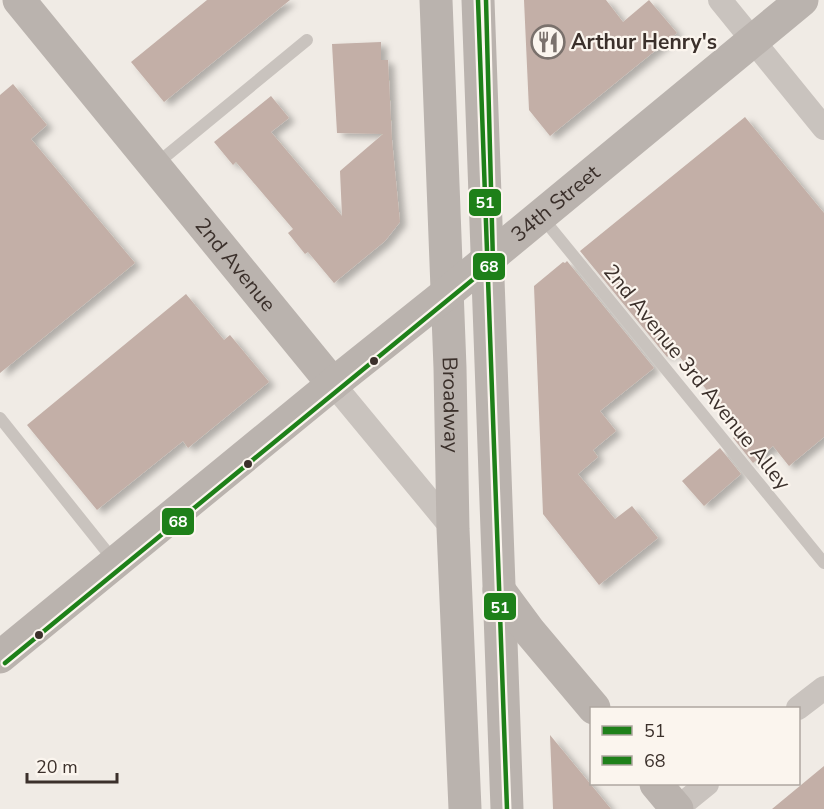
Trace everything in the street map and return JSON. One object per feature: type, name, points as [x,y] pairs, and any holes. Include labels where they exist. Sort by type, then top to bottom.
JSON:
[{"type":"street","name":"2nd Avenue","points":[[19,0],[453,530]]},
{"type":"street","name":"Broadway","points":[[436,0],[453,530],[465,809]]},
{"type":"street","name":"Broadway","points":[[478,0],[507,809]]},
{"type":"street","points":[[720,0],[824,128]]},
{"type":"street","name":"34th Street","points":[[0,657],[802,0]]},
{"type":"street","points":[[499,590],[530,632],[593,707]]},
{"type":"street","points":[[799,707],[824,688]]},
{"type":"street","points":[[658,785],[677,809],[705,785]]},
{"type":"lane","points":[[155,165],[308,40]]},
{"type":"lane","name":"2nd Avenue 3rd Avenue Alley","points":[[541,216],[824,563]]},
{"type":"lane","points":[[0,418],[116,563]]},
{"type":"building","points":[[207,0],[290,0],[164,102],[131,62]]},
{"type":"building","points":[[524,0],[606,0],[623,22],[649,0],[677,33],[550,136],[529,110]]},
{"type":"building","points":[[381,42],[381,60],[388,60],[392,140],[400,222],[385,241],[334,283],[308,252],[305,254],[288,233],[293,229],[236,162],[233,165],[214,142],[271,96],[289,118],[271,132],[342,216],[340,171],[383,134],[337,133],[332,44]]},
{"type":"building","points":[[13,84],[47,125],[31,139],[135,263],[0,373],[0,95]]},
{"type":"building","points":[[745,117],[824,213],[824,437],[789,466],[773,446],[753,463],[733,438],[740,431],[675,351],[667,357],[580,251]]},
{"type":"building","points":[[567,261],[654,368],[600,411],[616,431],[593,450],[598,457],[578,474],[615,519],[632,506],[658,538],[599,585],[543,514],[534,286]]},
{"type":"building","points":[[186,294],[224,340],[230,335],[269,382],[188,448],[183,441],[97,510],[27,425]]},
{"type":"building","points":[[720,448],[741,474],[704,506],[682,481]]},
{"type":"building","points":[[550,735],[611,809],[553,809]]},
{"type":"building","points":[[824,766],[824,809],[772,809]]},
{"type":"transit line","name":"51","points":[[478,0],[507,809]]},
{"type":"transit line","name":"68","points":[[5,663],[493,263],[486,0]]},
{"type":"place","name":"Arthur Henry's","points":[[548,42]]}]
